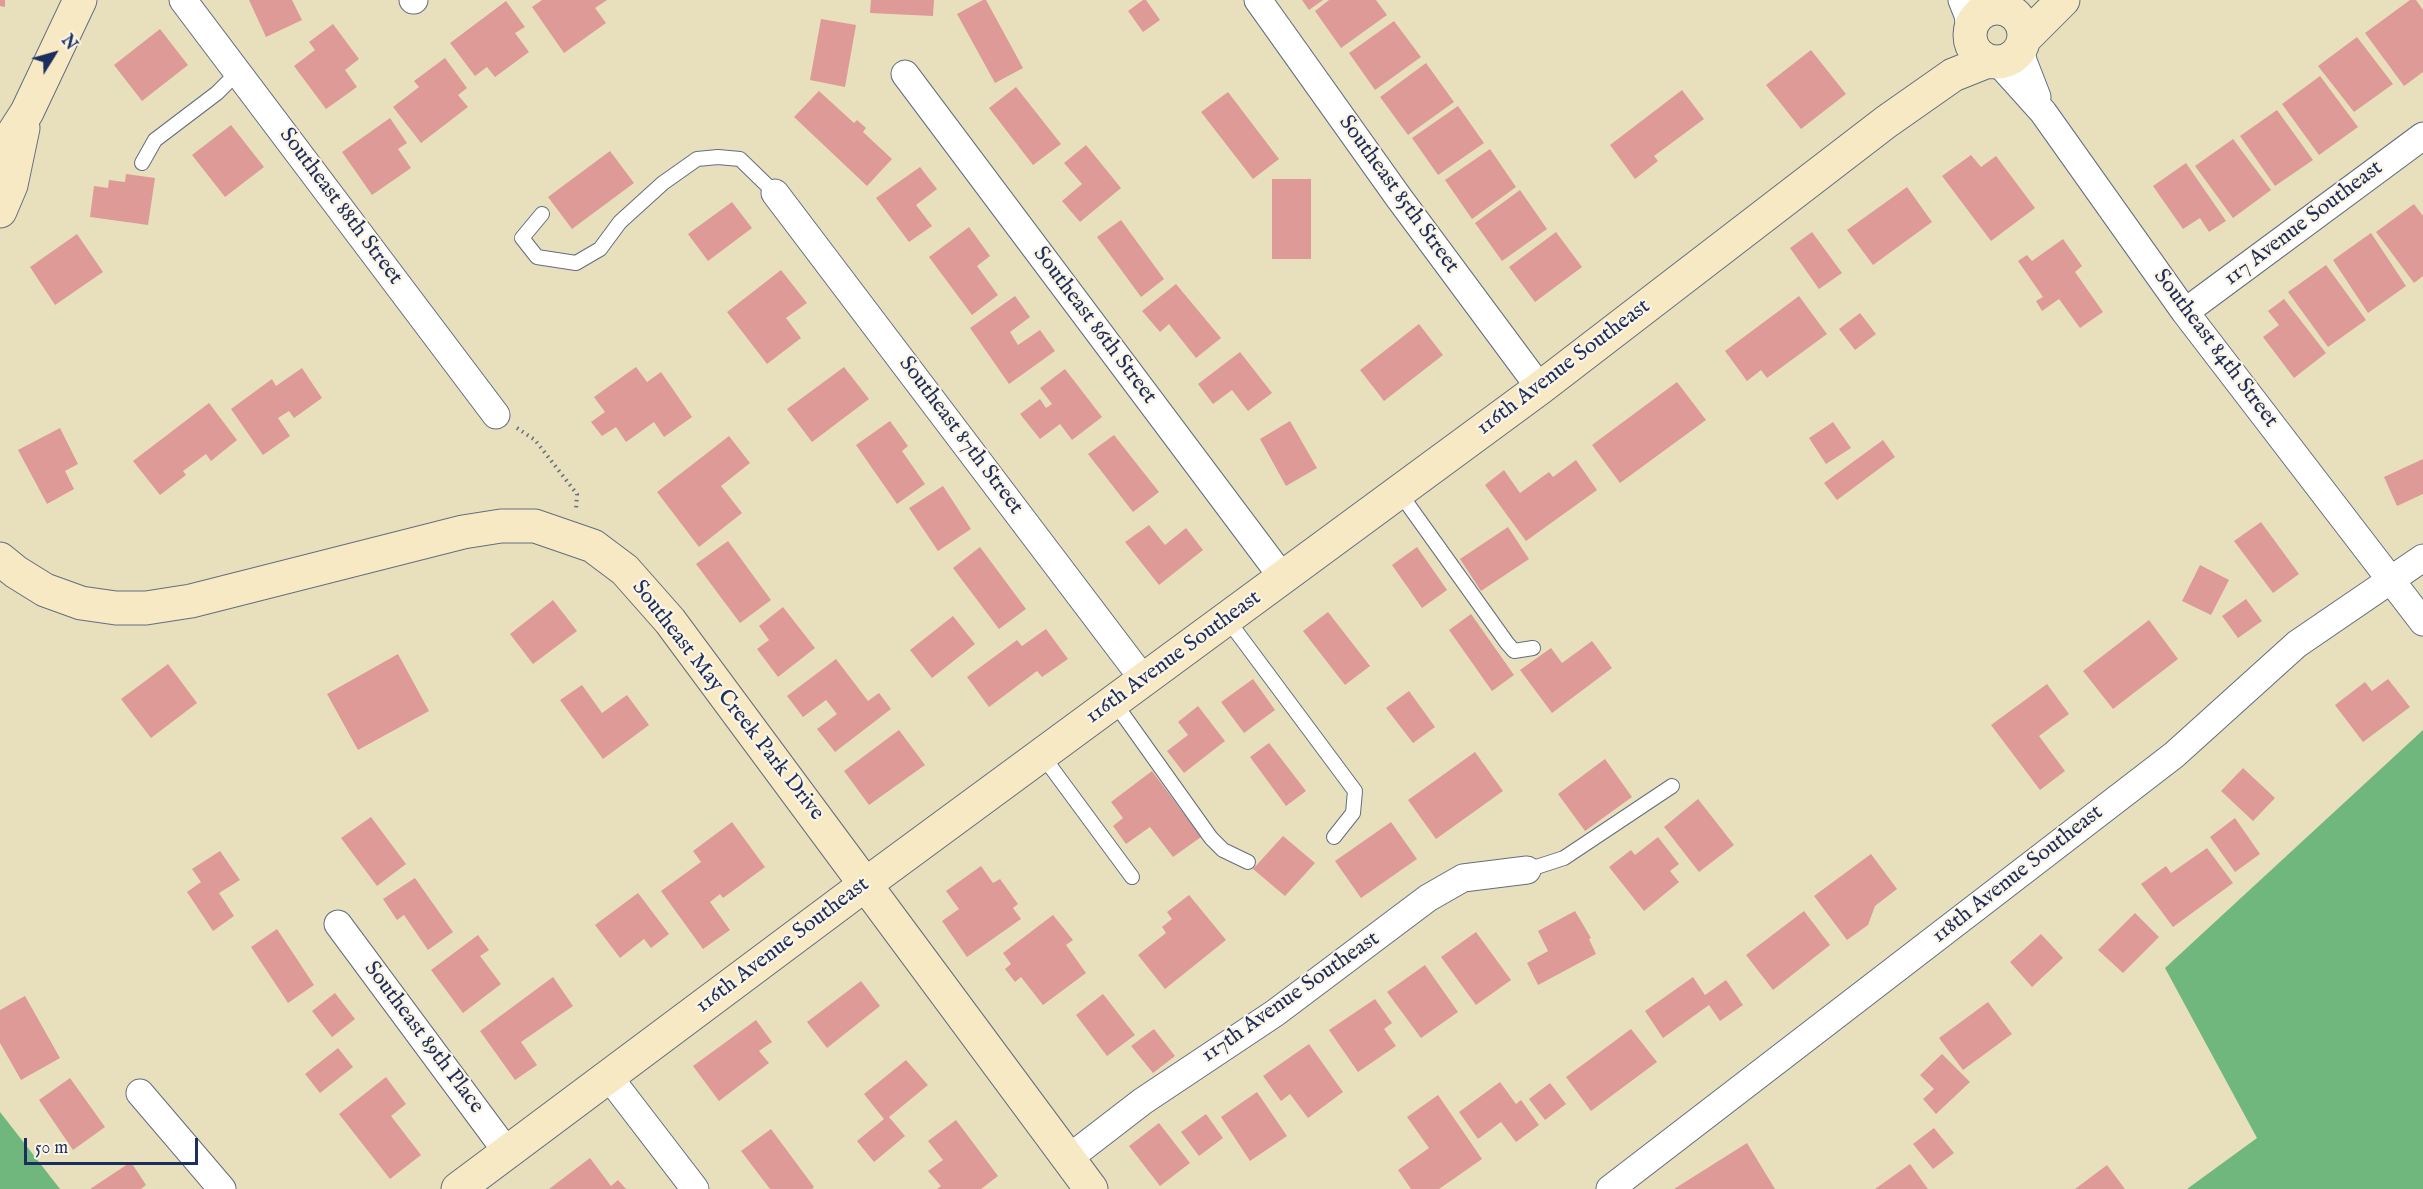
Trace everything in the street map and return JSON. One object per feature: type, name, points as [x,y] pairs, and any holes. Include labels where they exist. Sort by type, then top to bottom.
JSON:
[{"type":"street","points":[[0,154],[27,112],[80,0]]},
{"type":"street","name":"Southeast 88th Street","points":[[183,0],[496,415]]},
{"type":"street","name":"Southeast 85th Street","points":[[1258,0],[1399,198],[1540,388]]},
{"type":"street","name":"116th Avenue Southeast","points":[[458,1189],[866,884],[1540,388],[1886,122],[1953,75],[1997,27],[2063,0]]},
{"type":"street","name":"Southeast 84th Street","points":[[1997,27],[2043,112],[2185,312],[2423,622]]},
{"type":"street","name":"Southeast 86th Street","points":[[905,74],[1283,578]]},
{"type":"street","points":[[0,212],[11,185],[27,112]]},
{"type":"street","name":"117 Avenue Southeast","points":[[2185,312],[2423,136]]},
{"type":"street","name":"Southeast 87th Street","points":[[776,193],[1144,680]]},
{"type":"street","name":"Southeast May Creek Park Drive","points":[[0,559],[45,590],[81,603],[116,608],[146,608],[191,601],[463,531],[501,526],[535,526],[593,546],[608,555],[647,594],[866,884],[1091,1189]]},
{"type":"street","name":"118th Avenue Southeast","points":[[1610,1189],[2174,755],[2297,644],[2423,558]]},
{"type":"street","name":"117th Avenue Southeast","points":[[1069,1158],[1143,1101],[1275,1013],[1428,898],[1463,878],[1527,870]]},
{"type":"street","name":"Southeast 89th Place","points":[[339,924],[507,1152]]},
{"type":"street","points":[[609,1077],[695,1189]]},
{"type":"street","points":[[140,1093],[222,1189]]},
{"type":"lane","points":[[142,163],[155,140],[217,93],[238,71]]},
{"type":"lane","points":[[542,214],[522,238],[537,257],[576,263],[600,249],[629,214],[663,183],[697,159],[718,157],[740,159],[776,193]]},
{"type":"lane","points":[[1399,492],[1507,643],[1515,651],[1533,648]]},
{"type":"lane","points":[[1227,619],[1355,791],[1353,813],[1334,837]]},
{"type":"lane","points":[[1114,702],[1211,838],[1235,858],[1248,862]]},
{"type":"lane","points":[[1042,755],[1132,877]]},
{"type":"lane","points":[[1527,870],[1564,858],[1672,786]]},
{"type":"path","points":[[496,415],[536,440],[577,494],[575,539]]},
{"type":"green space","points":[[2423,730],[2423,1189],[2187,1189],[2257,1138],[2165,968]]},
{"type":"green space","points":[[0,1112],[60,1189],[0,1189]]},
{"type":"building","points":[[0,0],[5,0],[5,7],[0,6]]},
{"type":"building","points":[[249,0],[292,0],[302,20],[266,37]]},
{"type":"building","points":[[542,0],[607,0],[595,8],[606,23],[564,53],[532,7]]},
{"type":"building","points":[[871,0],[934,0],[933,16],[870,13]]},
{"type":"building","points":[[986,0],[1023,68],[995,83],[957,14]]},
{"type":"building","points":[[1146,0],[1160,20],[1143,32],[1128,11]]},
{"type":"building","points":[[1302,0],[1323,0],[1309,10]]},
{"type":"building","points":[[1329,0],[1376,0],[1387,15],[1341,48],[1315,11]]},
{"type":"building","points":[[2410,0],[2416,0],[2423,10],[2423,72],[2404,86],[2365,33]]},
{"type":"building","points":[[506,1],[525,27],[515,33],[529,52],[495,77],[487,67],[475,76],[450,43]]},
{"type":"building","points":[[821,19],[856,25],[845,87],[810,80]]},
{"type":"building","points":[[1394,21],[1421,57],[1375,90],[1349,53]]},
{"type":"building","points":[[333,24],[359,59],[345,70],[357,87],[326,109],[294,66],[315,50],[309,42]]},
{"type":"building","points":[[160,29],[188,65],[142,101],[114,65]]},
{"type":"building","points":[[2357,37],[2393,84],[2354,112],[2318,66]]},
{"type":"building","points":[[1811,50],[1846,94],[1801,129],[1766,85]]},
{"type":"building","points":[[445,58],[467,88],[458,95],[468,107],[421,143],[393,107],[419,87],[414,81]]},
{"type":"building","points":[[1426,63],[1454,102],[1408,135],[1380,97]]},
{"type":"building","points":[[2320,76],[2358,127],[2319,155],[2282,104]]},
{"type":"building","points":[[1016,87],[1061,144],[1033,165],[989,108]]},
{"type":"building","points":[[1682,90],[1704,119],[1654,156],[1658,161],[1635,179],[1610,145]]},
{"type":"building","points":[[819,91],[854,123],[857,120],[866,128],[863,132],[892,159],[867,186],[794,117]]},
{"type":"building","points":[[1228,92],[1279,159],[1253,179],[1201,112]]},
{"type":"building","points":[[1458,106],[1484,143],[1438,175],[1412,138]]},
{"type":"building","points":[[2277,110],[2313,160],[2275,186],[2240,136]]},
{"type":"building","points":[[390,118],[407,143],[398,149],[411,168],[372,195],[342,152]]},
{"type":"building","points":[[231,125],[264,167],[225,197],[192,155]]},
{"type":"building","points":[[2233,139],[2271,190],[2233,218],[2195,166]]},
{"type":"building","points":[[1086,145],[1121,188],[1080,222],[1062,201],[1082,184],[1064,163]]},
{"type":"building","points":[[1490,149],[1516,187],[1472,219],[1445,180]]},
{"type":"building","points":[[610,151],[634,183],[572,229],[548,197]]},
{"type":"building","points":[[1971,155],[1981,167],[1996,156],[2035,208],[1991,241],[1942,176]]},
{"type":"building","points":[[2186,163],[2226,221],[2209,232],[2200,218],[2183,229],[2153,186]]},
{"type":"building","points":[[920,167],[937,189],[916,205],[932,226],[909,242],[876,198]]},
{"type":"building","points":[[126,174],[155,178],[148,225],[90,217],[94,186],[108,188],[109,180],[125,182]]},
{"type":"building","points":[[1272,179],[1311,179],[1311,259],[1272,259]]},
{"type":"building","points":[[1907,187],[1932,222],[1873,265],[1847,230]]},
{"type":"building","points":[[1520,190],[1547,229],[1502,261],[1475,223]]},
{"type":"building","points":[[732,202],[752,228],[708,261],[688,234]]},
{"type":"building","points":[[2414,204],[2423,216],[2423,276],[2414,283],[2376,232]]},
{"type":"building","points":[[1121,220],[1164,279],[1141,297],[1097,237]]},
{"type":"building","points":[[969,227],[990,256],[977,266],[998,295],[972,315],[929,257]]},
{"type":"building","points":[[1556,232],[1582,267],[1535,302],[1509,267]]},
{"type":"building","points":[[1812,232],[1842,273],[1819,289],[1790,248]]},
{"type":"building","points":[[2371,233],[2406,286],[2368,313],[2333,260]]},
{"type":"building","points":[[77,234],[103,272],[55,305],[30,267]]},
{"type":"building","points":[[2063,239],[2082,266],[2075,272],[2103,312],[2080,328],[2059,299],[2042,311],[2036,301],[2043,297],[2018,261],[2027,255],[2032,261]]},
{"type":"building","points":[[2326,265],[2366,320],[2328,347],[2288,292]]},
{"type":"building","points":[[781,270],[807,303],[786,318],[801,338],[767,364],[727,312]]},
{"type":"building","points":[[1176,284],[1221,338],[1196,358],[1169,324],[1160,332],[1142,311]]},
{"type":"building","points":[[1015,296],[1030,317],[1010,332],[1018,345],[1040,330],[1055,351],[1009,384],[970,328]]},
{"type":"building","points":[[1799,296],[1827,334],[1767,378],[1761,370],[1747,381],[1725,351]]},
{"type":"building","points":[[2284,299],[2326,353],[2294,378],[2263,337],[2279,325],[2268,311]]},
{"type":"building","points":[[1860,313],[1876,334],[1855,350],[1839,329]]},
{"type":"building","points":[[1419,324],[1443,355],[1384,401],[1360,370]]},
{"type":"building","points":[[1240,352],[1272,393],[1248,411],[1232,390],[1213,404],[1198,384]]},
{"type":"building","points":[[636,367],[647,382],[661,372],[692,417],[664,437],[654,422],[626,442],[616,427],[602,436],[591,422],[605,412],[594,397]]},
{"type":"building","points":[[844,367],[869,399],[812,442],[787,409]]},
{"type":"building","points":[[302,368],[322,398],[294,418],[289,411],[278,418],[290,436],[263,455],[231,409],[272,379],[276,386]]},
{"type":"building","points":[[1065,369],[1102,417],[1072,440],[1060,424],[1040,439],[1020,414],[1040,399],[1046,408],[1052,404],[1040,388]]},
{"type":"building","points":[[1677,382],[1706,420],[1620,483],[1592,445]]},
{"type":"building","points":[[209,403],[237,440],[211,461],[206,454],[183,471],[186,475],[160,495],[133,461]]},
{"type":"building","points":[[890,421],[908,446],[902,451],[925,484],[897,504],[856,445]]},
{"type":"building","points":[[1290,421],[1317,468],[1286,486],[1260,439]]},
{"type":"building","points":[[1833,422],[1851,448],[1826,464],[1809,438]]},
{"type":"building","points":[[60,428],[78,464],[65,471],[74,489],[47,504],[18,450]]},
{"type":"building","points":[[1114,435],[1159,492],[1133,512],[1088,454]]},
{"type":"building","points":[[729,436],[750,463],[721,486],[742,513],[699,547],[657,492]]},
{"type":"building","points":[[1883,440],[1895,457],[1837,500],[1824,483]]},
{"type":"building","points":[[2423,459],[2423,494],[2397,506],[2384,477]]},
{"type":"building","points":[[1576,460],[1597,490],[1526,541],[1485,485],[1504,470],[1520,493],[1549,472],[1553,477]]},
{"type":"building","points":[[943,486],[971,529],[938,551],[909,508]]},
{"type":"building","points":[[2261,522],[2299,574],[2273,593],[2234,541]]},
{"type":"building","points":[[1149,525],[1165,545],[1186,528],[1203,550],[1159,585],[1125,542]]},
{"type":"building","points":[[1508,527],[1529,559],[1481,591],[1460,559]]},
{"type":"building","points":[[728,541],[771,600],[740,623],[696,564]]},
{"type":"building","points":[[980,547],[1026,609],[999,629],[953,568]]},
{"type":"building","points":[[1417,547],[1447,590],[1422,608],[1392,565]]},
{"type":"building","points":[[2200,565],[2229,580],[2211,615],[2182,601]]},
{"type":"building","points":[[2246,599],[2262,621],[2238,638],[2222,616]]},
{"type":"building","points":[[553,600],[577,631],[533,664],[510,634]]},
{"type":"building","points":[[783,607],[815,648],[778,677],[757,649],[769,640],[759,626]]},
{"type":"building","points":[[1328,612],[1370,666],[1345,685],[1303,631]]},
{"type":"building","points":[[1471,614],[1514,675],[1492,691],[1449,630]]},
{"type":"building","points":[[953,616],[975,644],[932,678],[910,650]]},
{"type":"building","points":[[2149,620],[2178,659],[2113,709],[2083,671]]},
{"type":"building","points":[[1046,629],[1068,659],[1042,677],[1037,671],[989,707],[967,677],[1017,640],[1022,646]]},
{"type":"building","points":[[1592,641],[1612,668],[1552,713],[1520,670],[1551,648],[1562,663]]},
{"type":"building","points":[[398,654],[429,711],[358,750],[327,694]]},
{"type":"building","points":[[836,659],[868,701],[879,693],[891,709],[835,752],[817,729],[837,714],[826,700],[803,717],[787,696]]},
{"type":"building","points":[[168,664],[197,703],[151,738],[121,699]]},
{"type":"building","points":[[1253,679],[1275,710],[1244,733],[1221,702]]},
{"type":"building","points":[[2388,679],[2410,707],[2363,742],[2335,705],[2365,682],[2372,691]]},
{"type":"building","points":[[2047,684],[2069,714],[2039,736],[2065,771],[2040,790],[1991,725]]},
{"type":"building","points":[[582,685],[602,713],[627,695],[649,725],[603,759],[560,700]]},
{"type":"building","points":[[1409,691],[1435,727],[1413,743],[1386,708]]},
{"type":"building","points":[[1198,706],[1225,741],[1184,773],[1167,751],[1188,735],[1178,722]]},
{"type":"building","points":[[899,730],[925,765],[869,805],[844,771]]},
{"type":"building","points":[[1269,743],[1306,791],[1286,806],[1250,757]]},
{"type":"building","points":[[1475,752],[1503,791],[1436,839],[1408,800]]},
{"type":"building","points":[[1605,759],[1632,797],[1585,831],[1558,794]]},
{"type":"building","points":[[2243,768],[2275,798],[2253,821],[2221,791]]},
{"type":"building","points":[[1152,771],[1201,837],[1173,857],[1150,827],[1126,844],[1113,826],[1123,818],[1111,802]]},
{"type":"building","points":[[1698,799],[1734,845],[1699,872],[1664,827]]},
{"type":"building","points":[[371,817],[406,864],[377,886],[341,838]]},
{"type":"building","points":[[2235,818],[2260,854],[2235,872],[2210,837]]},
{"type":"building","points":[[732,822],[765,867],[723,898],[720,894],[710,902],[730,930],[703,949],[661,891],[701,862],[693,851]]},
{"type":"building","points":[[1391,822],[1417,859],[1361,898],[1335,861]]},
{"type":"building","points":[[1283,836],[1315,863],[1285,896],[1253,869]]},
{"type":"building","points":[[1658,837],[1679,864],[1670,871],[1679,882],[1644,911],[1609,867],[1631,850],[1635,855]]},
{"type":"building","points":[[2207,848],[2233,883],[2173,927],[2141,884],[2166,866],[2171,873]]},
{"type":"building","points":[[220,851],[240,880],[219,893],[234,916],[213,931],[187,892],[201,882],[192,869]]},
{"type":"building","points":[[1871,854],[1897,889],[1875,906],[1868,925],[1847,940],[1814,896]]},
{"type":"building","points":[[981,866],[993,883],[1000,879],[1018,904],[1013,908],[1021,919],[967,957],[942,921],[959,909],[946,891]]},
{"type":"building","points":[[415,878],[453,932],[428,950],[404,915],[397,920],[383,899]]},
{"type":"building","points":[[638,893],[669,934],[651,948],[644,939],[620,958],[595,925]]},
{"type":"building","points":[[1189,895],[1226,940],[1165,989],[1138,955],[1166,933],[1162,927],[1172,919],[1167,912]]},
{"type":"building","points":[[1575,911],[1591,938],[1589,939],[1596,954],[1538,985],[1527,963],[1548,951],[1538,931]]},
{"type":"building","points":[[1804,911],[1830,945],[1773,990],[1746,955]]},
{"type":"building","points":[[2135,913],[2159,937],[2123,973],[2098,950]]},
{"type":"building","points":[[1053,915],[1073,940],[1066,945],[1086,973],[1043,1005],[1021,977],[1015,982],[1005,969],[1011,964],[1003,953]]},
{"type":"building","points":[[277,929],[314,985],[288,1003],[251,947]]},
{"type":"building","points":[[1476,932],[1511,980],[1476,1005],[1441,957]]},
{"type":"building","points":[[2041,934],[2063,958],[2032,987],[2010,962]]},
{"type":"building","points":[[478,935],[489,950],[480,956],[501,984],[463,1013],[431,970]]},
{"type":"building","points":[[1425,965],[1458,1012],[1421,1038],[1387,992]]},
{"type":"building","points":[[553,977],[573,1006],[521,1042],[537,1065],[515,1080],[480,1031]]},
{"type":"building","points":[[1693,977],[1705,995],[1726,980],[1743,1005],[1720,1021],[1709,1005],[1663,1038],[1645,1011]]},
{"type":"building","points":[[861,981],[880,1006],[827,1048],[807,1022]]},
{"type":"building","points":[[335,993],[355,1019],[332,1037],[312,1011]]},
{"type":"building","points":[[1103,994],[1135,1035],[1107,1056],[1076,1015]]},
{"type":"building","points":[[25,996],[60,1058],[21,1080],[0,1043],[0,1010]]},
{"type":"building","points":[[1375,999],[1392,1023],[1384,1029],[1396,1046],[1358,1072],[1329,1030]]},
{"type":"building","points":[[1988,1002],[2012,1034],[1963,1070],[1939,1038]]},
{"type":"building","points":[[756,1020],[772,1042],[759,1051],[769,1063],[719,1101],[693,1066]]},
{"type":"building","points":[[1154,1029],[1175,1056],[1153,1073],[1131,1046]]},
{"type":"building","points":[[1631,1029],[1657,1062],[1591,1111],[1566,1077]]},
{"type":"building","points":[[1309,1044],[1343,1092],[1308,1118],[1290,1094],[1281,1101],[1263,1076]]},
{"type":"building","points":[[338,1048],[353,1067],[320,1093],[305,1074]]},
{"type":"building","points":[[1942,1054],[1970,1082],[1936,1114],[1923,1099],[1934,1089],[1920,1075]]},
{"type":"building","points":[[906,1060],[928,1085],[889,1117],[905,1136],[874,1162],[857,1141],[884,1119],[864,1094]]},
{"type":"building","points":[[386,1077],[406,1104],[391,1116],[421,1155],[390,1179],[339,1114]]},
{"type":"building","points":[[70,1078],[105,1127],[73,1150],[39,1100]]},
{"type":"building","points":[[1500,1082],[1516,1104],[1521,1100],[1539,1125],[1516,1142],[1501,1122],[1478,1139],[1459,1112]]},
{"type":"building","points":[[1550,1083],[1566,1104],[1545,1120],[1529,1099]]},
{"type":"building","points":[[1257,1092],[1287,1136],[1250,1161],[1221,1117]]},
{"type":"building","points":[[1438,1095],[1482,1159],[1439,1189],[1411,1189],[1398,1170],[1429,1148],[1407,1117]]},
{"type":"building","points":[[1206,1114],[1223,1138],[1199,1156],[1181,1132]]},
{"type":"building","points":[[956,1120],[998,1176],[981,1189],[937,1189],[941,1186],[928,1171],[943,1160],[928,1141]]},
{"type":"building","points":[[1159,1123],[1190,1163],[1160,1186],[1129,1146]]},
{"type":"building","points":[[1934,1128],[1954,1153],[1933,1169],[1913,1144]]},
{"type":"building","points":[[771,1129],[814,1187],[812,1189],[770,1189],[741,1151]]},
{"type":"building","points":[[1747,1143],[1775,1189],[1674,1189]]},
{"type":"building","points":[[590,1158],[611,1186],[618,1180],[626,1189],[549,1189]]},
{"type":"building","points":[[131,1162],[146,1185],[141,1189],[90,1189]]},
{"type":"building","points":[[1910,1164],[1928,1189],[1875,1189]]},
{"type":"building","points":[[2107,1165],[2125,1189],[2075,1189]]}]
